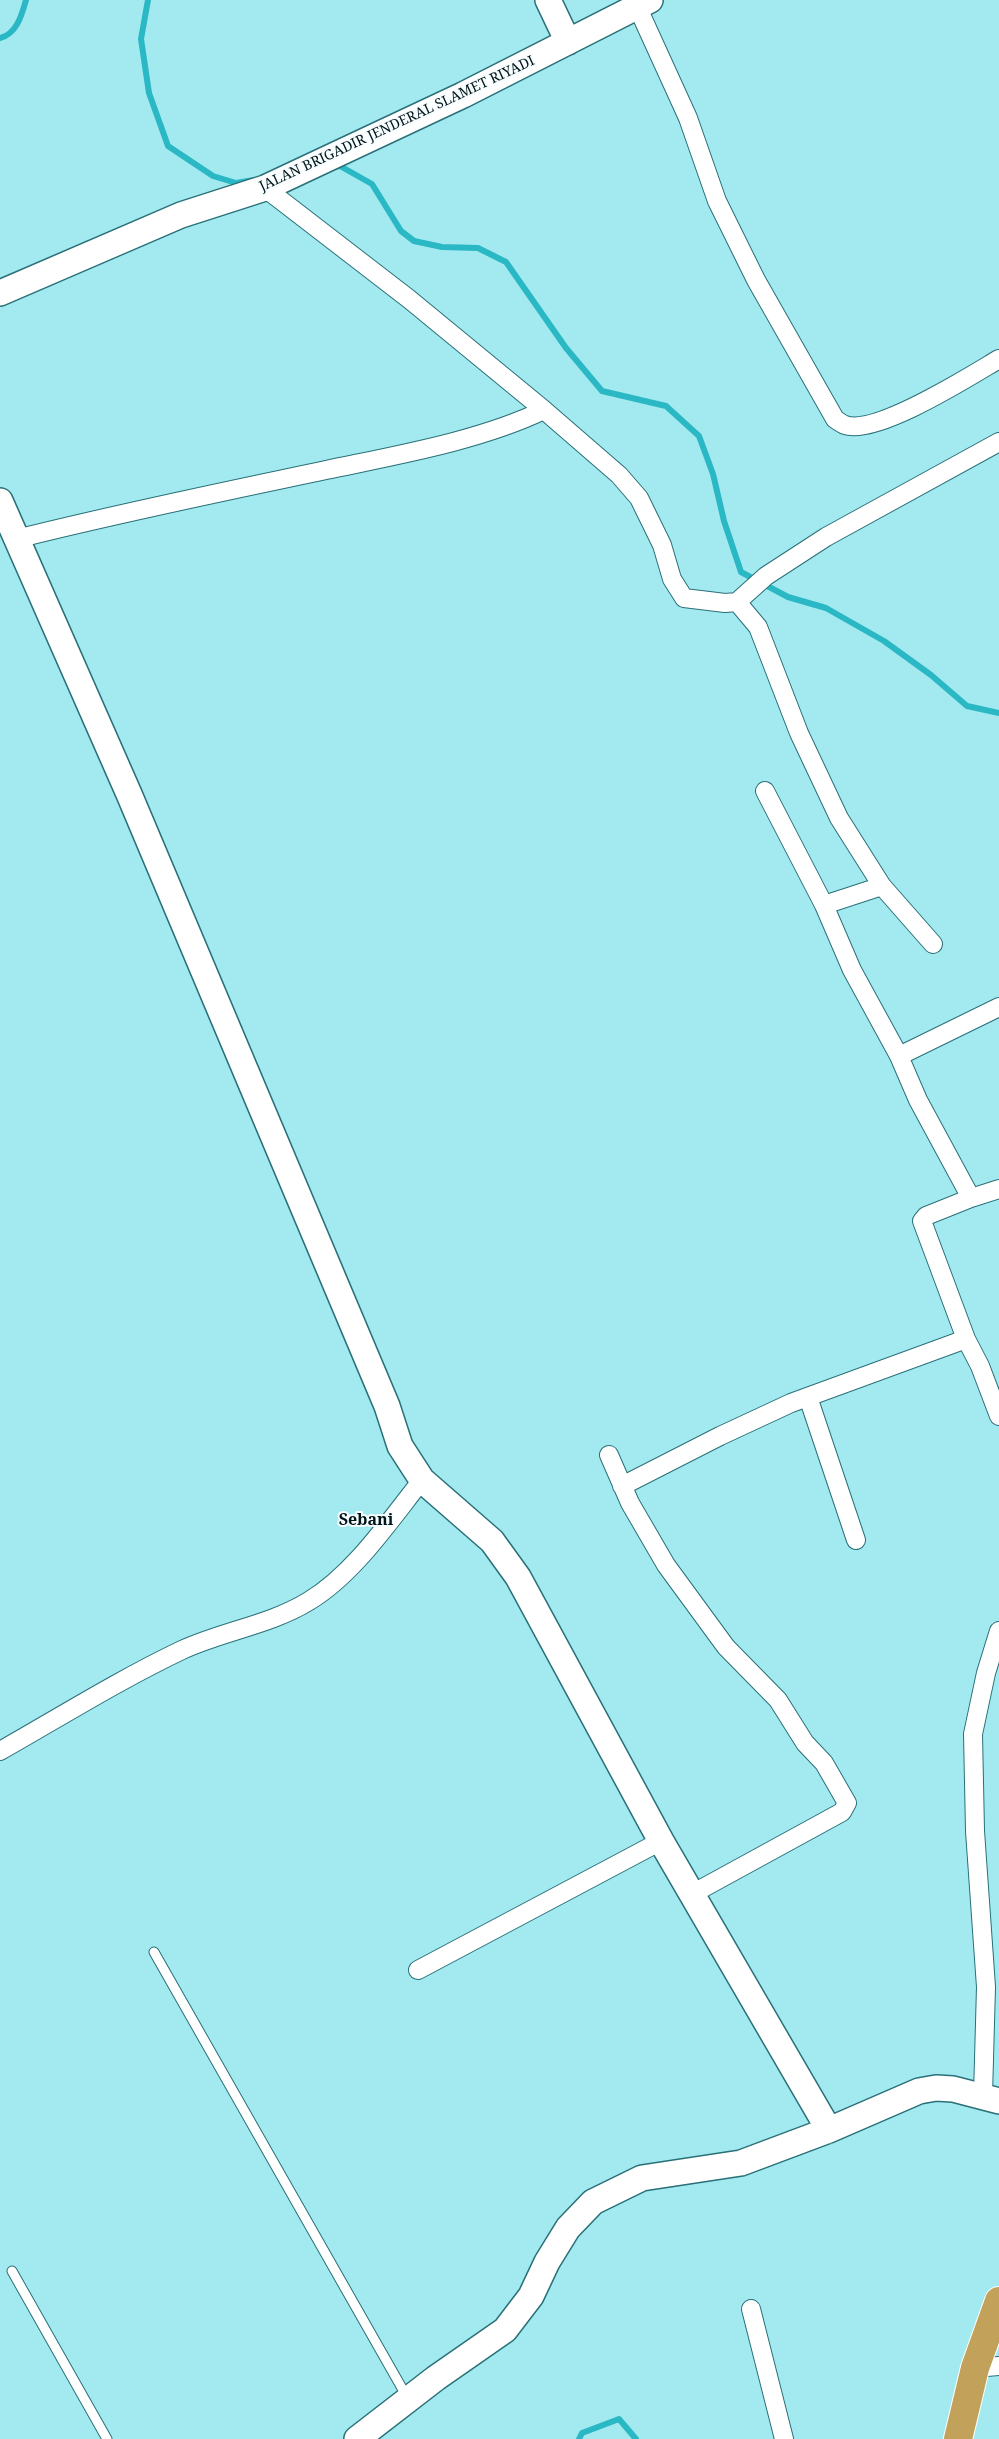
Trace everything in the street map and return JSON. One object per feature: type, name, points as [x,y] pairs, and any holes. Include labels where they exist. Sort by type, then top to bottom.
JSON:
[{"type":"highway","points":[[958,2439],[987,2367],[999,2301]]},
{"type":"street","points":[[548,0],[568,42]]},
{"type":"street","points":[[644,3],[688,118],[717,201],[761,288],[835,419],[845,426],[858,426],[903,412],[999,359]]},
{"type":"street","name":"JALAN BRIGADIR JENDERAL SLAMET RIYADI","points":[[0,293],[181,215],[266,188],[463,95],[644,3]]},
{"type":"street","points":[[266,188],[409,299],[544,410],[619,475],[639,498],[662,545],[672,579],[684,598],[718,603],[742,597],[766,576],[826,537],[999,442]]},
{"type":"street","points":[[16,539],[455,440],[517,422],[544,410]]},
{"type":"street","points":[[0,501],[129,794],[256,1092],[387,1406],[400,1446],[422,1480],[492,1541],[518,1577],[661,1841],[829,2130]]},
{"type":"street","points":[[742,597],[758,627],[799,733],[839,818],[882,886],[933,944]]},
{"type":"street","points":[[764,792],[824,905],[852,970],[899,1056],[918,1100],[971,1198]]},
{"type":"street","points":[[824,905],[882,886]]},
{"type":"street","points":[[899,1056],[999,1007]]},
{"type":"street","points":[[999,1189],[926,1216],[922,1221],[966,1339],[980,1366],[999,1416]]},
{"type":"street","points":[[622,1486],[720,1436],[808,1397],[966,1339]]},
{"type":"street","points":[[808,1397],[856,1540]]},
{"type":"street","points":[[609,1455],[630,1503],[666,1565],[726,1647],[778,1700],[805,1743],[824,1763],[847,1803],[842,1812],[692,1894]]},
{"type":"street","points":[[0,1751],[137,1673],[184,1649],[308,1602],[328,1587],[356,1559],[422,1480]]},
{"type":"street","points":[[357,2439],[505,2330],[517,2317],[531,2296],[547,2262],[568,2228],[593,2202],[642,2178],[741,2163],[829,2130],[919,2091],[936,2088],[953,2089],[991,2098],[986,1987],[975,1831],[973,1734],[986,1673],[999,1631]]},
{"type":"street","points":[[418,1970],[661,1841]]},
{"type":"street","points":[[750,2309],[784,2439]]},
{"type":"lane","points":[[154,1952],[409,2399]]},
{"type":"lane","points":[[12,2271],[107,2439]]},
{"type":"waterway","points":[[0,38],[6,36],[15,28],[26,0]]},
{"type":"waterway","points":[[148,0],[141,39],[149,93],[168,146],[213,176],[236,183],[254,180]]},
{"type":"waterway","points":[[333,167],[340,166],[372,184],[401,231],[414,241],[442,247],[478,248],[506,262],[566,348],[602,391],[666,406],[699,436],[713,474],[724,521],[741,572],[788,597],[826,608],[884,641],[931,675],[967,706],[999,713]]},
{"type":"waterway","points":[[579,2439],[582,2433],[619,2419],[636,2439]]},
{"type":"district","name":"Sebani","points":[[366,1520]]}]
